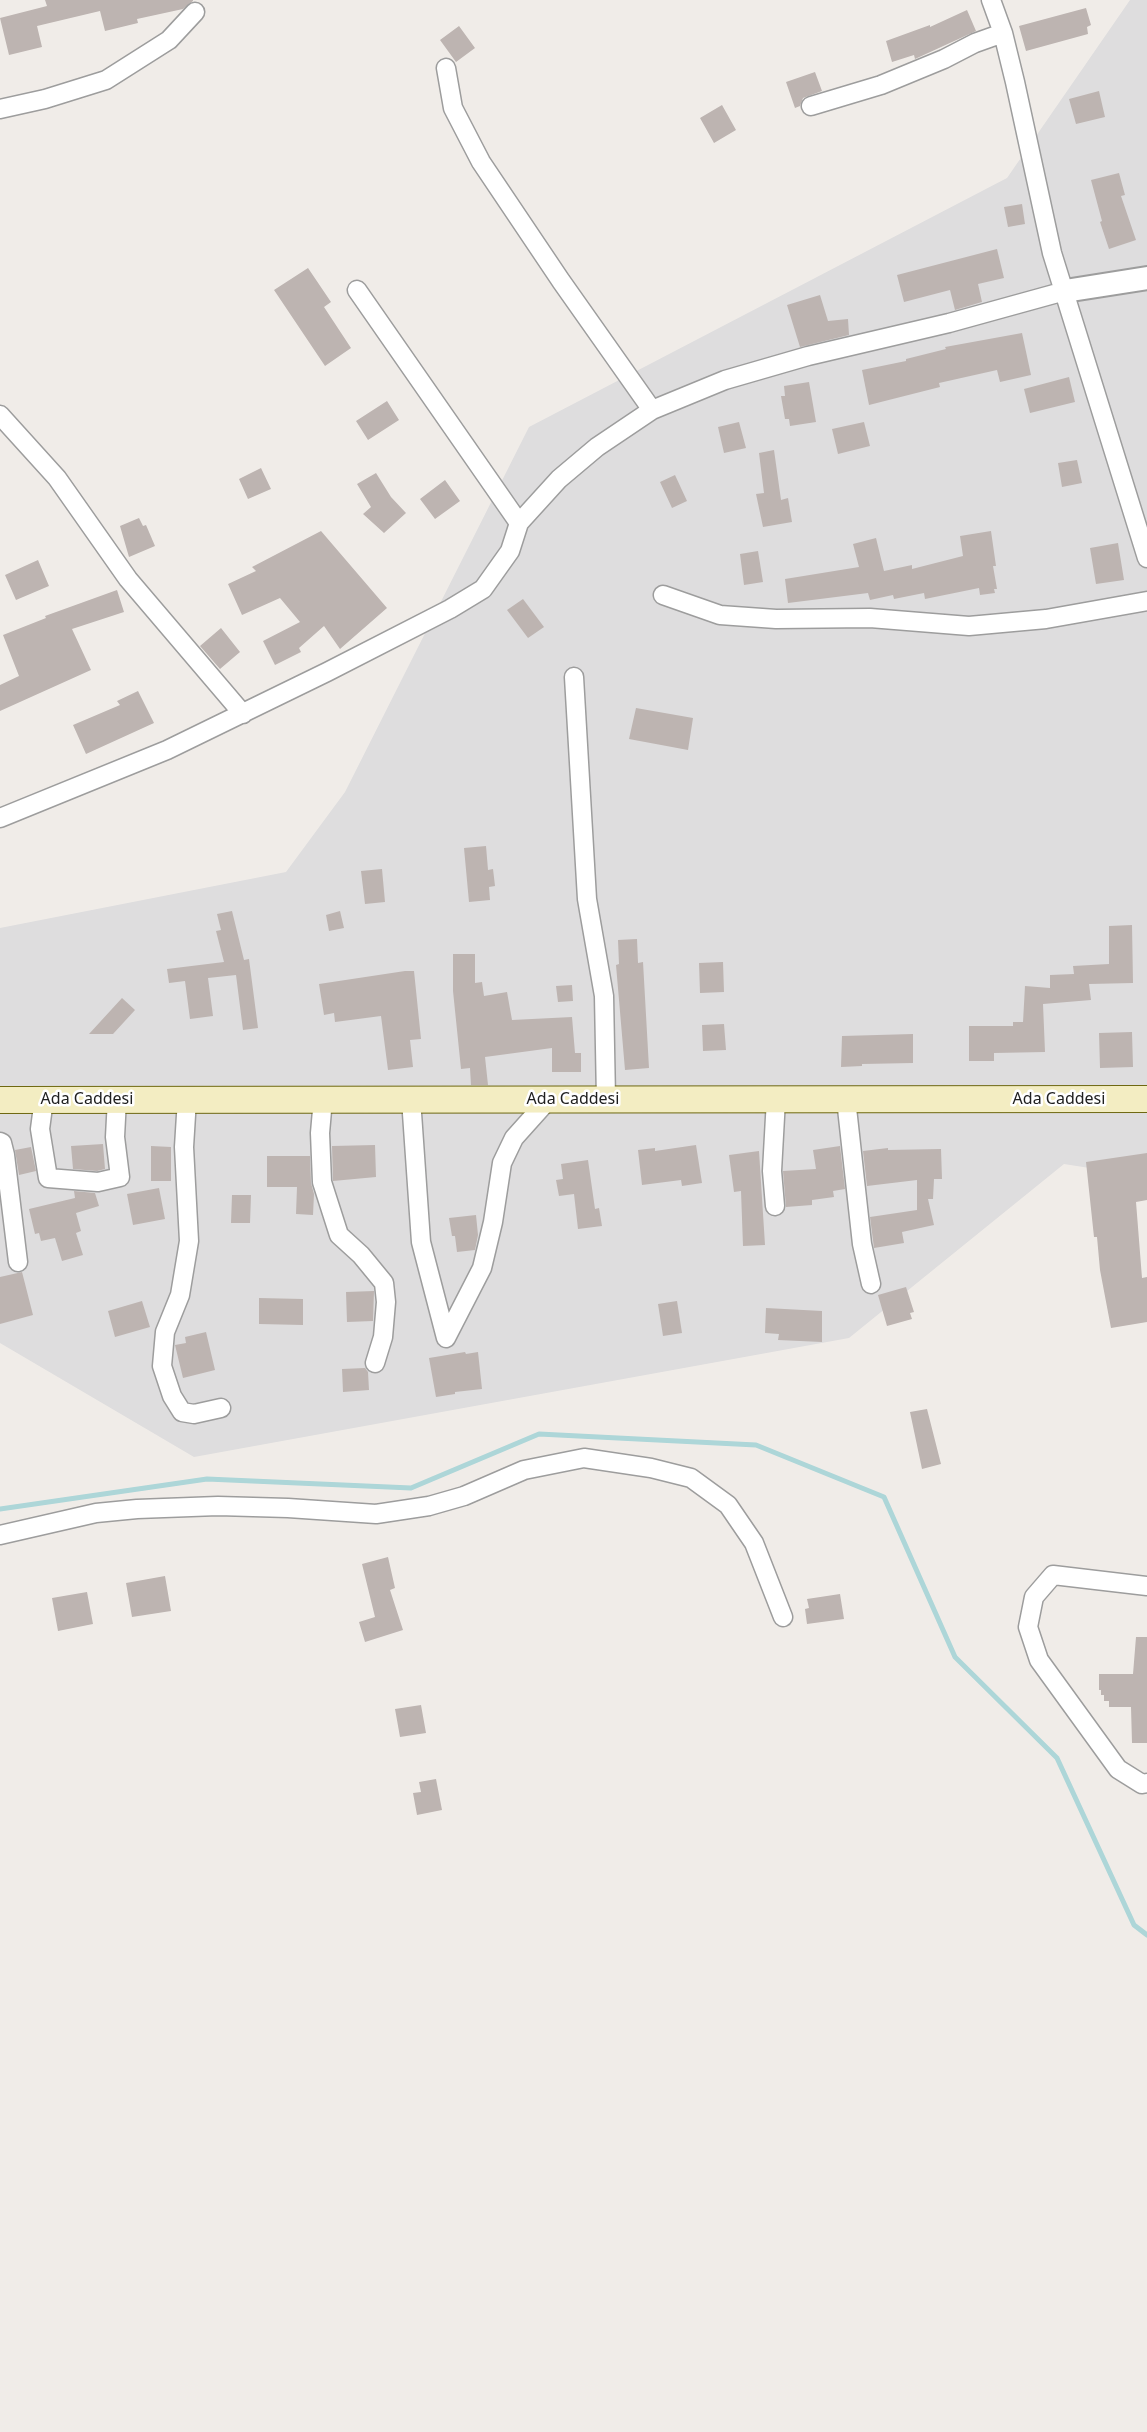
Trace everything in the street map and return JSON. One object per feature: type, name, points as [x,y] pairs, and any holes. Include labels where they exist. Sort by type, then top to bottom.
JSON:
[{"type":"main road","name":"Ada Caddesi","points":[[0,1100],[1147,1099]]},
{"type":"street","points":[[991,0],[1003,33],[1052,253],[1147,558]]},
{"type":"street","points":[[0,109],[45,99],[105,80],[169,40],[195,12]]},
{"type":"street","points":[[811,106],[880,85],[1003,33]]},
{"type":"street","points":[[446,68],[453,108],[481,162],[652,410]]},
{"type":"street","points":[[0,818],[167,750],[243,714],[450,609],[483,589],[510,551],[519,523],[559,478],[597,447],[652,410],[724,380],[745,374],[1065,291],[1147,278]]},
{"type":"street","points":[[357,290],[519,523]]},
{"type":"street","points":[[0,415],[57,478],[128,579],[243,714]]},
{"type":"street","points":[[663,595],[720,615],[776,619],[870,618],[969,626],[1046,619],[1147,601]]},
{"type":"street","points":[[574,677],[587,898],[604,996],[606,1099]]},
{"type":"street","points":[[44,1099],[40,1129],[48,1178],[98,1182],[120,1177],[115,1137],[117,1099]]},
{"type":"street","points":[[187,1099],[184,1147],[189,1241],[180,1295],[165,1332],[162,1366],[172,1396],[182,1412],[194,1414],[221,1408]]},
{"type":"street","points":[[322,1099],[320,1133],[322,1182],[339,1235],[384,1283],[386,1302],[383,1337],[375,1363]]},
{"type":"street","points":[[411,1099],[421,1242],[446,1338],[482,1268],[493,1222],[502,1163],[514,1138],[549,1099]]},
{"type":"street","points":[[775,1206],[772,1171],[776,1099]]},
{"type":"street","points":[[846,1099],[862,1244],[871,1284]]},
{"type":"street","points":[[0,1142],[5,1155],[18,1262]]},
{"type":"street","points":[[0,1535],[96,1513],[137,1509],[230,1506],[376,1514],[429,1506],[464,1496],[524,1470],[584,1458],[651,1468],[692,1478],[728,1505],[754,1543],[783,1617]]},
{"type":"street","points":[[1147,1586],[1053,1575],[1034,1597],[1028,1627],[1039,1660],[1118,1769],[1142,1784],[1147,1784]]},
{"type":"shaded area","points":[[1130,0],[1147,0],[1147,1177],[1064,1164],[849,1338],[194,1457],[0,1343],[0,928],[286,872],[345,792],[529,427],[1007,178]]},
{"type":"building","points":[[45,0],[193,1],[183,9],[137,19],[138,23],[105,31],[100,11],[37,26],[42,47],[9,55],[0,18],[47,6]]},
{"type":"building","points":[[1086,8],[1091,25],[1087,27],[1088,34],[1026,51],[1019,26]]},
{"type":"building","points":[[967,10],[976,31],[915,59],[914,55],[892,62],[886,41],[930,25],[930,27]]},
{"type":"building","points":[[459,26],[475,48],[456,62],[440,40]]},
{"type":"building","points":[[815,72],[822,91],[803,98],[800,106],[795,108],[786,82]]},
{"type":"building","points":[[1099,91],[1105,117],[1076,124],[1069,99]]},
{"type":"building","points":[[722,105],[736,130],[714,143],[700,118]]},
{"type":"building","points":[[1119,173],[1125,195],[1121,196],[1136,240],[1109,249],[1100,222],[1102,221],[1091,180]]},
{"type":"building","points":[[1022,204],[1025,224],[1008,227],[1004,207]]},
{"type":"building","points":[[997,249],[1004,278],[978,284],[982,302],[955,310],[950,290],[904,302],[897,275]]},
{"type":"building","points":[[308,268],[331,302],[324,307],[351,348],[325,366],[274,290]]},
{"type":"building","points":[[820,295],[828,321],[848,319],[849,335],[800,347],[787,305]]},
{"type":"building","points":[[1022,333],[1031,375],[1000,382],[997,370],[939,383],[940,387],[869,405],[862,370],[906,361],[906,359],[946,349],[945,347]]},
{"type":"building","points":[[1069,377],[1075,402],[1030,413],[1024,389]]},
{"type":"building","points":[[809,382],[816,422],[790,426],[789,419],[785,419],[781,396],[785,396],[784,386]]},
{"type":"building","points":[[387,401],[399,420],[368,440],[356,421]]},
{"type":"building","points":[[739,422],[746,448],[724,453],[718,427]]},
{"type":"building","points":[[864,422],[870,446],[838,454],[832,429]]},
{"type":"building","points":[[774,450],[781,500],[788,498],[792,522],[763,527],[756,494],[764,493],[759,453]]},
{"type":"building","points":[[1077,460],[1082,483],[1062,487],[1058,463]]},
{"type":"building","points":[[261,468],[271,489],[248,499],[239,479]]},
{"type":"building","points":[[376,473],[391,497],[406,513],[384,533],[363,514],[371,507],[357,484]]},
{"type":"building","points":[[675,475],[687,501],[672,508],[660,482]]},
{"type":"building","points":[[445,480],[460,501],[435,519],[420,499]]},
{"type":"building","points":[[139,518],[143,526],[146,525],[155,546],[129,557],[120,526]]},
{"type":"building","points":[[321,531],[387,608],[340,649],[324,626],[299,648],[301,652],[275,665],[263,641],[300,622],[280,598],[242,615],[228,584],[256,571],[252,567]]},
{"type":"building","points":[[991,531],[996,566],[993,566],[997,589],[994,589],[995,593],[980,595],[979,588],[925,599],[924,593],[894,599],[893,595],[870,600],[868,593],[788,603],[785,579],[859,567],[853,544],[876,538],[884,571],[912,565],[912,569],[963,556],[960,536]]},
{"type":"building","points":[[1118,543],[1124,580],[1096,584],[1090,548]]},
{"type":"building","points":[[758,551],[763,582],[744,585],[740,554]]},
{"type":"building","points":[[38,560],[49,586],[16,600],[5,575]]},
{"type":"building","points":[[117,590],[124,612],[72,629],[91,670],[0,711],[0,685],[19,676],[3,635],[46,618],[45,616]]},
{"type":"building","points":[[523,599],[544,627],[528,638],[507,610]]},
{"type":"building","points":[[221,628],[240,652],[220,669],[200,646]]},
{"type":"building","points":[[138,691],[154,723],[86,754],[73,725],[120,705],[117,701]]},
{"type":"building","points":[[636,708],[693,718],[688,750],[629,739]]},
{"type":"building","points":[[486,846],[488,870],[493,869],[495,886],[489,887],[490,900],[469,902],[464,848]]},
{"type":"building","points":[[382,869],[385,902],[365,904],[361,871]]},
{"type":"building","points":[[232,911],[244,960],[249,959],[258,1028],[243,1030],[236,975],[208,978],[213,1016],[190,1019],[185,981],[169,983],[167,969],[224,962],[216,931],[221,930],[217,914]]},
{"type":"building","points":[[340,911],[344,928],[329,931],[326,915]]},
{"type":"building","points":[[1132,925],[1133,983],[1089,984],[1091,1000],[1043,1004],[1045,1052],[994,1053],[994,1061],[969,1061],[969,1026],[1013,1026],[1013,1022],[1023,1022],[1025,986],[1050,988],[1050,975],[1074,974],[1073,966],[1109,964],[1109,926]]},
{"type":"building","points":[[637,939],[638,963],[643,962],[649,1068],[625,1070],[616,965],[619,964],[618,940]]},
{"type":"building","points":[[453,954],[475,954],[475,983],[482,982],[484,996],[507,992],[512,1020],[572,1017],[575,1053],[581,1053],[581,1072],[552,1072],[552,1048],[485,1057],[488,1085],[471,1085],[470,1068],[461,1069],[453,991]]},
{"type":"building","points":[[723,962],[724,992],[700,993],[699,963]]},
{"type":"building","points":[[414,971],[421,1039],[410,1040],[413,1067],[388,1070],[381,1016],[335,1022],[334,1013],[324,1015],[319,984]]},
{"type":"building","points":[[572,985],[573,1001],[558,1002],[556,986]]},
{"type":"building","points":[[122,998],[135,1010],[113,1034],[89,1034]]},
{"type":"building","points":[[724,1024],[726,1050],[703,1051],[702,1025]]},
{"type":"building","points":[[1132,1032],[1133,1067],[1100,1068],[1099,1033]]},
{"type":"building","points":[[913,1034],[913,1063],[862,1064],[862,1066],[841,1067],[842,1036]]},
{"type":"building","points":[[103,1144],[105,1169],[97,1171],[73,1169],[71,1146]]},
{"type":"building","points":[[375,1145],[376,1177],[333,1181],[332,1146]]},
{"type":"building","points":[[696,1145],[702,1183],[682,1186],[681,1180],[642,1185],[638,1150],[655,1148],[655,1151]]},
{"type":"building","points":[[151,1146],[171,1147],[171,1181],[151,1181]]},
{"type":"building","points":[[840,1146],[845,1189],[833,1191],[834,1197],[812,1200],[812,1205],[786,1207],[783,1171],[816,1169],[813,1150]]},
{"type":"building","points":[[31,1147],[36,1171],[19,1175],[15,1150]]},
{"type":"building","points":[[888,1148],[888,1150],[941,1149],[942,1179],[934,1179],[933,1199],[928,1199],[934,1225],[902,1232],[904,1243],[874,1248],[870,1217],[917,1210],[917,1180],[867,1186],[863,1151]]},
{"type":"building","points":[[759,1151],[765,1245],[743,1246],[741,1191],[734,1192],[729,1155]]},
{"type":"building","points":[[1147,1153],[1147,1200],[1136,1202],[1142,1278],[1147,1277],[1147,1322],[1111,1328],[1100,1270],[1097,1237],[1094,1237],[1086,1162]]},
{"type":"building","points":[[267,1156],[310,1156],[311,1183],[314,1194],[313,1215],[296,1214],[297,1187],[267,1187]]},
{"type":"building","points":[[588,1160],[595,1209],[599,1208],[602,1226],[578,1229],[574,1194],[559,1196],[556,1180],[563,1179],[561,1164]]},
{"type":"building","points":[[159,1188],[165,1219],[133,1225],[127,1194]]},
{"type":"building","points":[[74,1191],[95,1193],[99,1206],[76,1213],[81,1231],[76,1233],[83,1255],[62,1261],[55,1238],[41,1241],[39,1233],[35,1234],[29,1209],[75,1198]]},
{"type":"building","points":[[232,1195],[251,1195],[250,1223],[231,1223]]},
{"type":"building","points":[[476,1215],[478,1235],[475,1250],[457,1252],[449,1218]]},
{"type":"building","points":[[22,1272],[33,1315],[0,1324],[0,1277]]},
{"type":"building","points":[[906,1287],[914,1312],[910,1313],[912,1319],[887,1326],[878,1295]]},
{"type":"building","points":[[374,1291],[373,1321],[347,1322],[346,1292]]},
{"type":"building","points":[[259,1298],[303,1299],[303,1325],[259,1324]]},
{"type":"building","points":[[142,1301],[150,1327],[115,1337],[108,1311]]},
{"type":"building","points":[[677,1301],[682,1333],[663,1336],[658,1304]]},
{"type":"building","points":[[766,1308],[822,1311],[822,1342],[778,1340],[779,1334],[765,1333]]},
{"type":"building","points":[[206,1332],[215,1370],[183,1378],[175,1345],[186,1343],[185,1337]]},
{"type":"building","points":[[465,1352],[466,1354],[478,1352],[482,1389],[436,1397],[429,1358]]},
{"type":"building","points":[[365,1368],[368,1372],[369,1390],[343,1392],[342,1369]]},
{"type":"building","points":[[927,1409],[941,1464],[922,1469],[910,1412]]},
{"type":"building","points":[[388,1557],[395,1588],[390,1590],[403,1630],[365,1642],[359,1622],[375,1617],[362,1564]]},
{"type":"building","points":[[165,1576],[171,1611],[132,1617],[126,1583]]},
{"type":"building","points":[[87,1592],[93,1624],[58,1631],[52,1598]]},
{"type":"building","points":[[840,1594],[844,1619],[807,1624],[805,1609],[809,1608],[807,1599]]},
{"type":"building","points":[[1136,1637],[1147,1637],[1147,1743],[1132,1743],[1131,1707],[1109,1707],[1109,1701],[1104,1701],[1104,1695],[1101,1695],[1101,1690],[1099,1690],[1099,1674],[1133,1674]]},
{"type":"building","points":[[421,1705],[426,1733],[400,1737],[395,1709]]},
{"type":"building","points":[[436,1779],[442,1810],[417,1815],[413,1793],[421,1792],[419,1782]]},
{"type":"waterway","points":[[0,1509],[207,1479],[411,1488],[539,1434],[756,1445],[884,1497],[955,1657],[1057,1758],[1134,1925],[1147,1935]]}]
